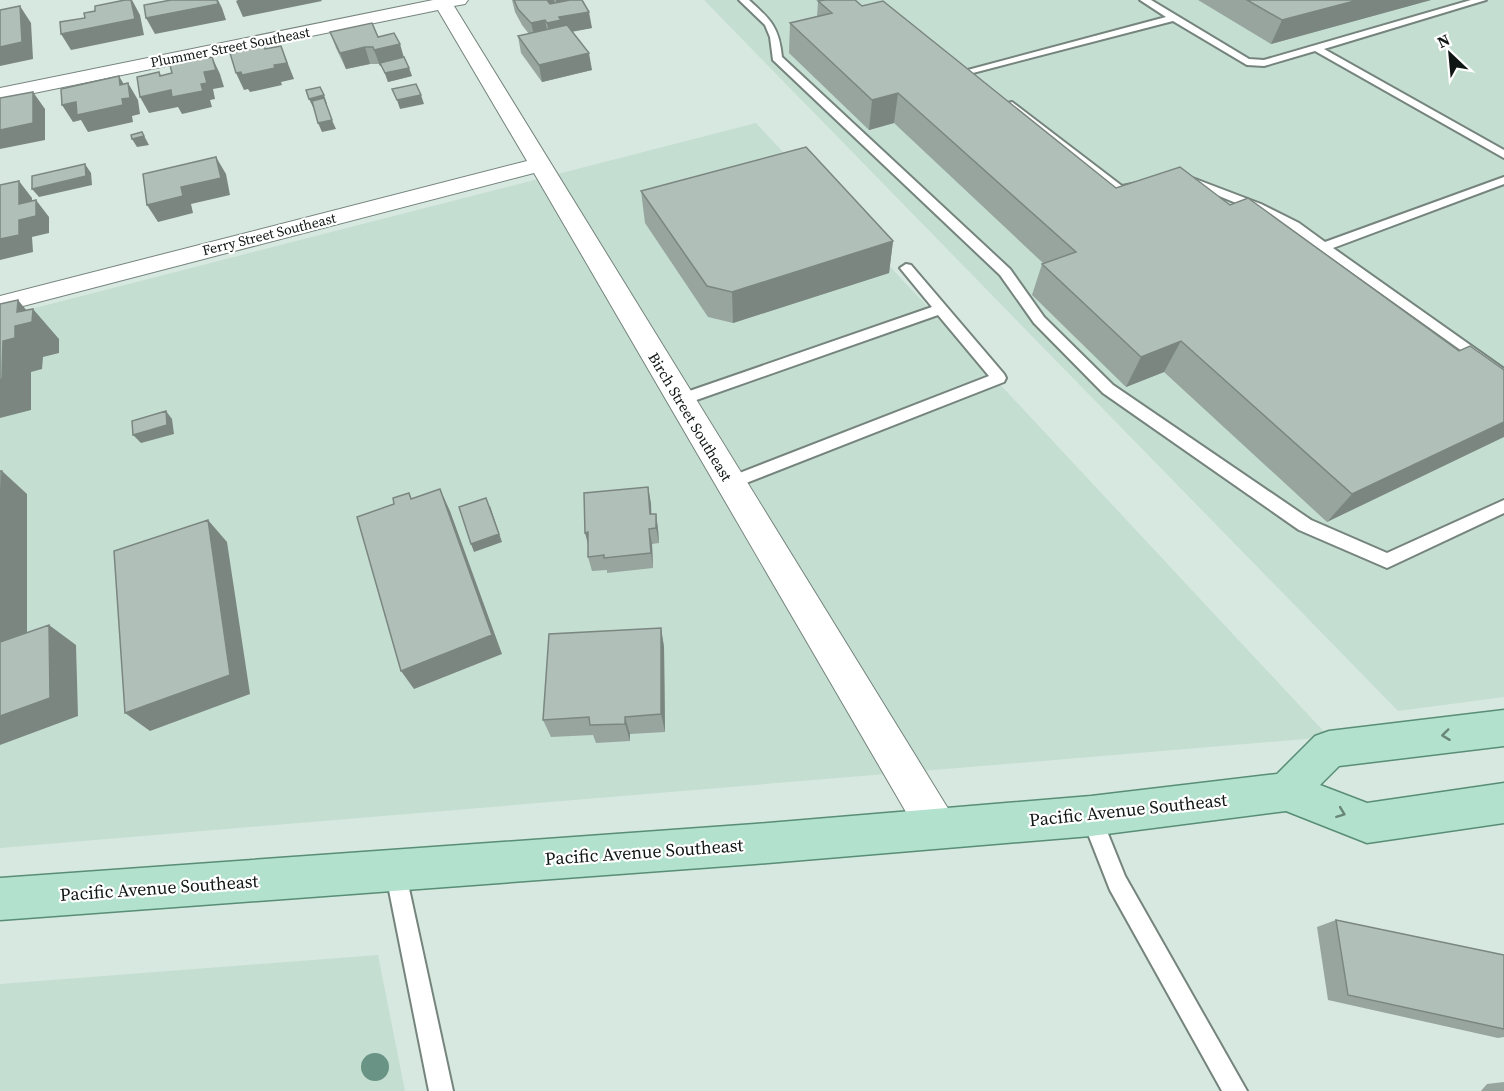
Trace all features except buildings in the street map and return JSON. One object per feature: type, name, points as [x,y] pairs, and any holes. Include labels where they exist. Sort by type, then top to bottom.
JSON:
[{"type":"main road","points":[[1286,792],[1329,749],[1504,728]]},
{"type":"main road","name":"Pacific Avenue Southeast","points":[[0,899],[938,829],[1091,816],[1286,792],[1368,823],[1504,804]]},
{"type":"street","name":"Plummer Street Southeast","points":[[0,94],[452,2]]},
{"type":"street","name":"Birch Street Southeast","points":[[452,2],[538,165],[938,829]]},
{"type":"street","name":"Ferry Street Southeast","points":[[0,303],[538,165]]},
{"type":"lane","points":[[744,0],[782,33],[777,58],[1005,272],[1039,320],[1108,389],[1305,525],[1387,561],[1504,506]]},
{"type":"lane","points":[[1145,0],[1247,62],[1263,63],[1481,0]]},
{"type":"lane","points":[[969,72],[1174,18]]},
{"type":"lane","points":[[1316,48],[1504,155]]},
{"type":"lane","points":[[1005,99],[1120,190],[1152,183]]},
{"type":"lane","points":[[1173,179],[1183,177],[1257,207],[1295,226],[1504,376]]},
{"type":"lane","points":[[1323,246],[1504,180]]},
{"type":"lane","points":[[730,483],[999,378],[906,268]]},
{"type":"lane","points":[[680,400],[941,309]]},
{"type":"lane","points":[[1091,816],[1117,883],[1236,1091]]},
{"type":"lane","points":[[395,870],[441,1091]]},
{"type":"shaded area","points":[[704,0],[1504,0],[1504,697],[1398,711]]},
{"type":"shaded area","points":[[756,123],[1329,737],[0,848],[0,317]]},
{"type":"shaded area","points":[[378,955],[405,1091],[0,1091],[0,984]]}]
